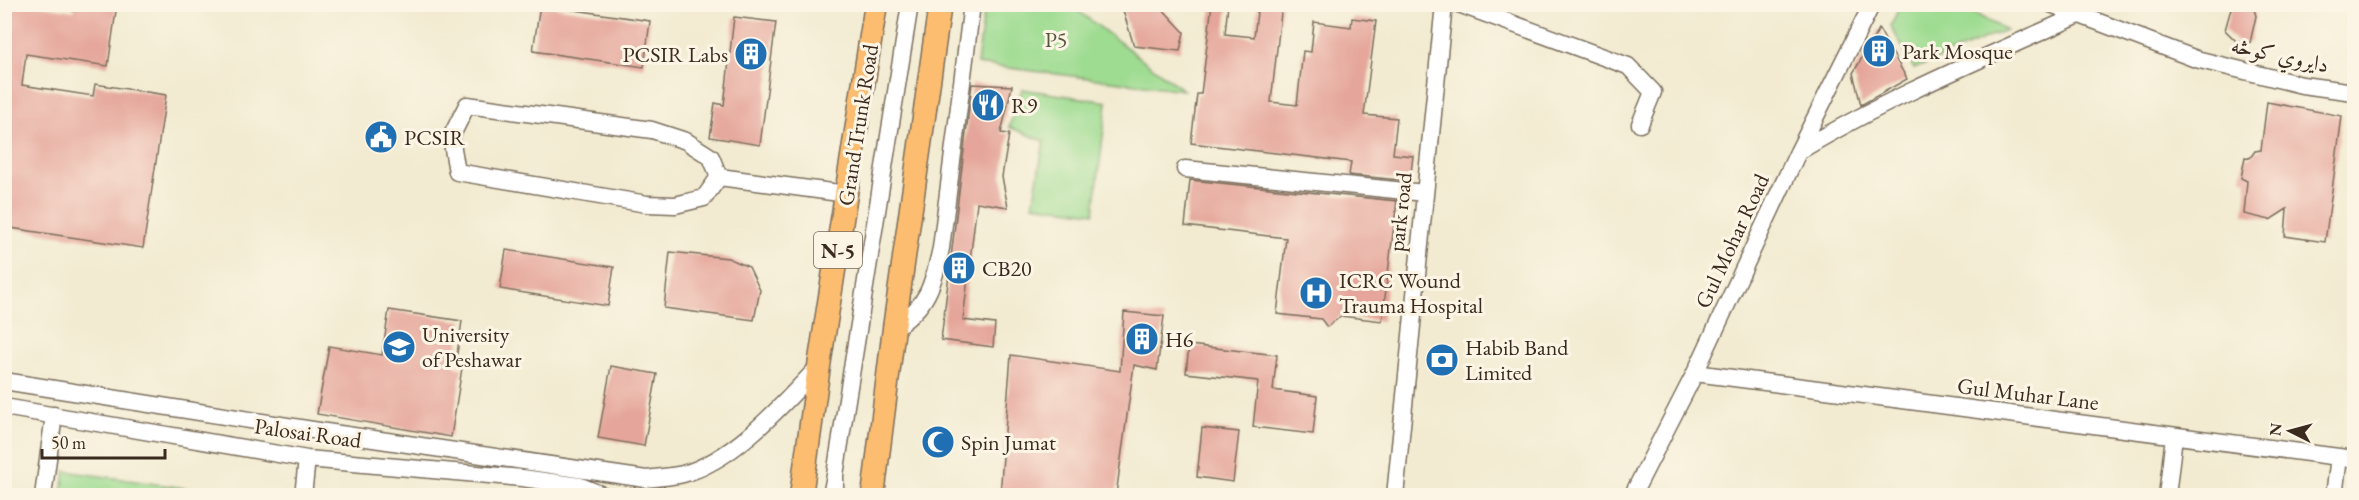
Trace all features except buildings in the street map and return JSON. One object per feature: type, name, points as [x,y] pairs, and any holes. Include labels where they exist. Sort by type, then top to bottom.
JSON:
[{"type":"highway","name":"Grand Trunk Road","points":[[801,495],[876,4]]},
{"type":"highway","points":[[927,4],[922,48],[928,81]]},
{"type":"highway","points":[[873,495],[940,4]]},
{"type":"street","points":[[833,495],[910,4]]},
{"type":"street","points":[[894,328],[911,317],[924,302],[935,275],[941,248],[972,4]]},
{"type":"street","name":"park road","points":[[1395,495],[1444,4]]},
{"type":"street","points":[[1459,4],[1628,66],[1653,92],[1640,124]]},
{"type":"street","name":"Gul Mohar Road","points":[[1632,495],[1695,373],[1797,152],[1872,4]]},
{"type":"street","name":"دایروي کوڅه","points":[[2051,4],[2196,59],[2302,85],[2355,92]]},
{"type":"street","points":[[1797,152],[1940,77],[2079,15]]},
{"type":"street","points":[[467,105],[652,130],[686,141],[711,157],[719,177],[704,198],[675,205],[647,204],[457,172],[450,137],[467,105]]},
{"type":"street","points":[[1185,169],[1425,193]]},
{"type":"street","points":[[719,177],[847,194]]},
{"type":"street","points":[[4,381],[319,431],[646,479],[683,474],[703,466],[742,442],[780,408],[819,366]]},
{"type":"street","name":"Gul Muhar Lane","points":[[1695,373],[2347,458]]},
{"type":"street","name":"Palosai Road","points":[[4,407],[307,459],[522,478],[580,486],[605,495]]},
{"type":"street","points":[[43,495],[54,415]]},
{"type":"street","points":[[2167,495],[2174,436]]},
{"type":"street","points":[[2334,495],[2347,458]]},
{"type":"street","points":[[303,495],[307,459]]},
{"type":"street","points":[[522,478],[525,460]]},
{"type":"green space","name":"P5","points":[[985,5],[1070,5],[1183,90],[977,64]]},
{"type":"green space","points":[[1900,5],[1958,5],[2006,30],[1914,69],[1891,26]]},
{"type":"green space","points":[[1022,89],[1107,102],[1094,213],[1033,205],[1044,141],[1009,127]]},
{"type":"green space","points":[[65,471],[233,495],[62,495]]},
{"type":"place","name":"Park Mosque","points":[[1879,51]]},
{"type":"place","name":"PCSIR Labs","points":[[751,54]]},
{"type":"place","name":"R9","points":[[988,105]]},
{"type":"place","name":"PCSIR","points":[[381,137]]},
{"type":"place","name":"CB20","points":[[959,268]]},
{"type":"place","name":"ICRC Wound Trauma Hospital","points":[[1316,293]]},
{"type":"place","name":"H6","points":[[1142,339]]},
{"type":"place","name":"University of Peshawar","points":[[399,347]]},
{"type":"place","name":"Habib Band Limited","points":[[1442,360]]},
{"type":"place","name":"Spin Jumat","points":[[938,442]]}]
